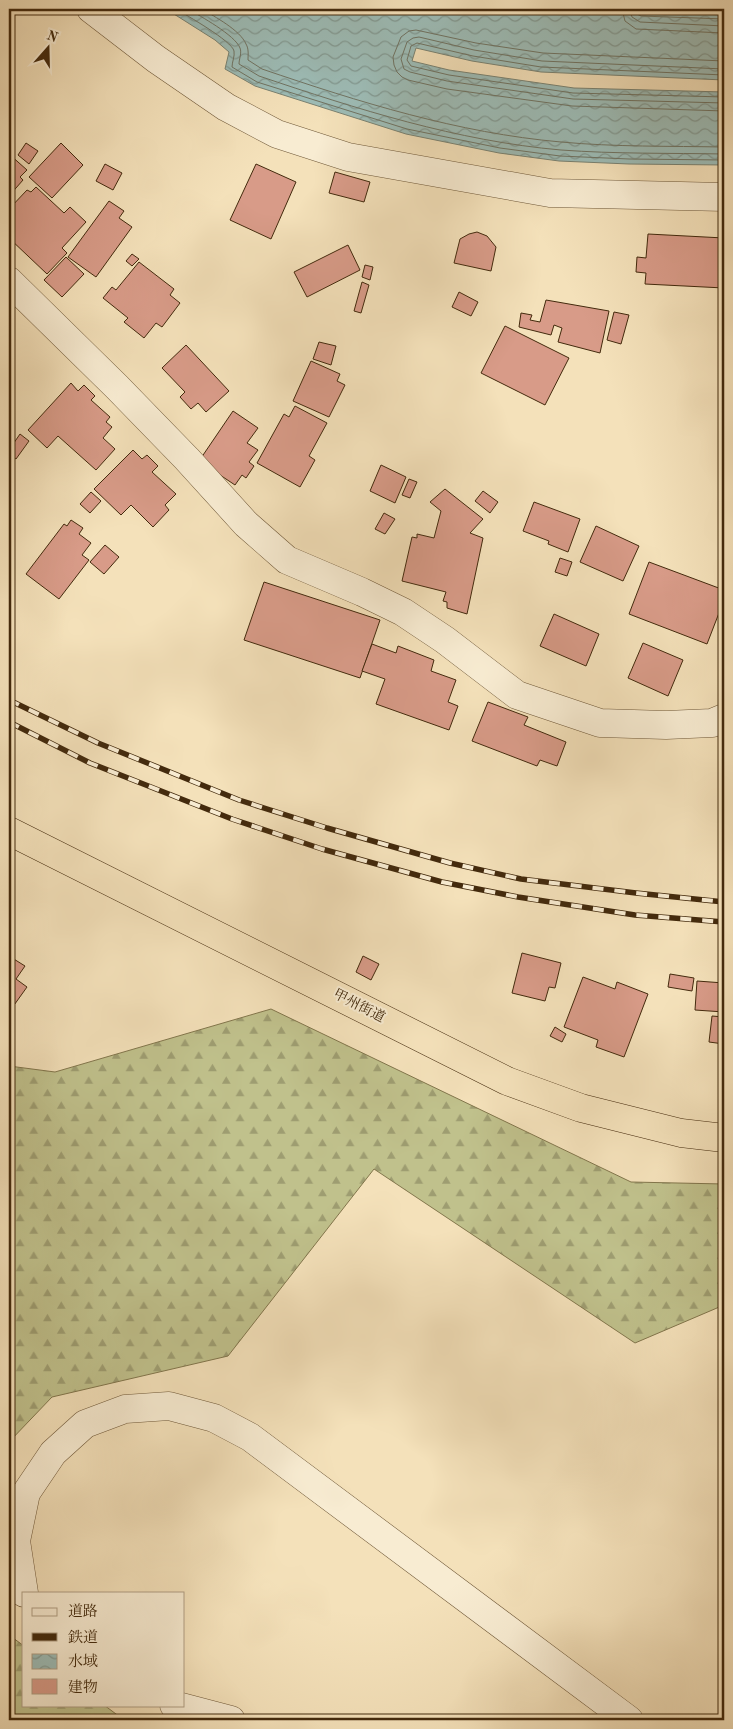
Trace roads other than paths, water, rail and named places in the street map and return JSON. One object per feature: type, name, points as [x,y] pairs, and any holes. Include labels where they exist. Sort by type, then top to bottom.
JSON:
[{"type":"highway","name":"甲州街道","points":[[9,831],[507,1081],[581,1108],[681,1133],[724,1138]]},
{"type":"street","points":[[91,9],[156,59],[226,107],[277,134],[348,157],[550,194],[724,197]]},
{"type":"street","points":[[9,281],[117,387],[254,531],[287,560],[403,612],[445,640],[517,695],[600,723],[666,725],[712,723],[724,718]]},
{"type":"street","points":[[24,1592],[16,1542],[26,1493],[52,1453],[85,1424],[125,1408],[168,1406],[214,1418],[250,1437],[630,1720]]},
{"type":"street","points":[[178,1706],[231,1720]]},
{"type":"water","points":[[166,9],[580,9],[724,15],[724,80],[541,72],[472,61],[416,48],[412,61],[449,70],[574,88],[724,92],[724,165],[559,161],[499,153],[406,134],[255,86],[225,69],[229,52],[215,40]]},
{"type":"railway","points":[[9,700],[98,743],[239,800],[327,828],[450,863],[521,879],[724,902]]},
{"type":"railway","points":[[9,722],[90,763],[232,819],[322,849],[442,882],[518,897],[635,915],[724,922]]}]
